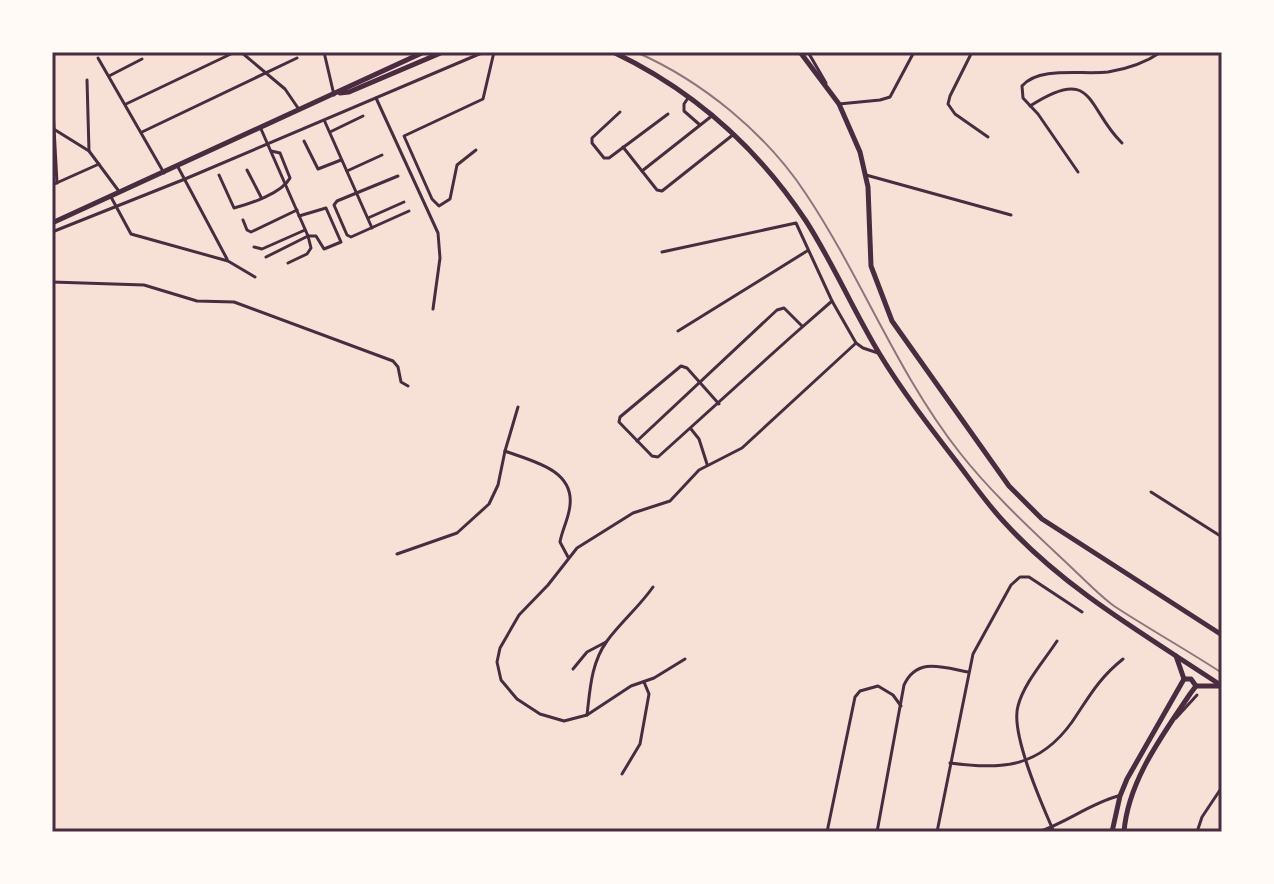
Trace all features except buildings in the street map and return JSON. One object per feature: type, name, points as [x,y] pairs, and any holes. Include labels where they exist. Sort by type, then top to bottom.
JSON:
[{"type":"main road","points":[[52,223],[424,52]]},
{"type":"main road","points":[[336,94],[349,92],[443,52]]},
{"type":"main road","points":[[613,52],[689,96],[766,166],[807,222],[880,354],[916,410],[1005,523],[1066,578],[1117,617],[1222,686]]},
{"type":"main road","points":[[800,52],[839,104],[855,139],[866,175],[871,266],[887,312],[1009,486],[1042,519],[1222,634]]},
{"type":"main road","points":[[1112,832],[1120,796],[1135,763],[1184,679],[1176,655]]},
{"type":"main road","points":[[1184,679],[1191,679],[1196,686]]},
{"type":"main road","points":[[1196,686],[1222,686]]},
{"type":"main road","points":[[1124,832],[1130,797],[1140,775],[1196,686]]},
{"type":"street","points":[[126,104],[235,52]]},
{"type":"street","points":[[241,52],[291,95],[300,111]]},
{"type":"street","points":[[52,232],[325,121],[484,52]]},
{"type":"street","points":[[476,150],[457,165],[450,199],[439,206],[404,139],[406,134],[483,99],[494,52]]},
{"type":"street","points":[[808,52],[829,90]]},
{"type":"street","points":[[839,104],[890,97],[913,52]]},
{"type":"street","points":[[972,52],[948,104],[955,114],[988,137]]},
{"type":"street","points":[[1078,172],[1038,114],[1023,98],[1021,89],[1025,81],[1038,75],[1112,71],[1137,65],[1161,52]]},
{"type":"street","points":[[322,53],[336,94]]},
{"type":"street","points":[[98,58],[164,173]]},
{"type":"street","points":[[142,132],[297,58]]},
{"type":"street","points":[[109,76],[142,59]]},
{"type":"street","points":[[87,80],[89,151]]},
{"type":"street","points":[[1030,106],[1059,90],[1084,92],[1122,143]]},
{"type":"street","points":[[52,91],[57,183]]},
{"type":"street","points":[[689,96],[684,111],[700,125]]},
{"type":"street","points":[[376,98],[438,233],[440,258],[433,309]]},
{"type":"street","points":[[620,112],[593,135],[591,141],[604,158],[609,158],[668,114]]},
{"type":"street","points":[[642,171],[713,115]]},
{"type":"street","points":[[330,132],[363,116]]},
{"type":"street","points":[[325,121],[372,228]]},
{"type":"street","points":[[53,129],[89,151],[120,193]]},
{"type":"street","points":[[261,129],[308,236],[309,252],[288,263]]},
{"type":"street","points":[[623,147],[657,190],[662,191],[734,134]]},
{"type":"street","points":[[304,141],[318,169],[342,160]]},
{"type":"street","points":[[219,175],[234,208],[261,197],[286,185],[290,175],[280,153],[271,151]]},
{"type":"street","points":[[347,171],[382,155]]},
{"type":"street","points":[[52,185],[99,164]]},
{"type":"street","points":[[178,167],[228,261]]},
{"type":"street","points":[[247,170],[261,197]]},
{"type":"street","points":[[866,175],[1011,215]]},
{"type":"street","points":[[398,176],[334,203],[347,235],[353,237],[409,211]]},
{"type":"street","points":[[111,197],[126,230],[138,238],[228,261],[255,277]]},
{"type":"street","points":[[368,218],[404,202]]},
{"type":"street","points":[[266,257],[308,236],[317,237],[324,249],[341,242],[326,208],[299,216]]},
{"type":"street","points":[[243,220],[251,232],[297,210]]},
{"type":"street","points":[[662,252],[792,222],[798,226],[807,251],[856,343],[880,354]]},
{"type":"street","points":[[254,247],[262,249],[305,230]]},
{"type":"street","points":[[678,331],[807,251]]},
{"type":"street","points":[[52,282],[144,285],[197,301],[234,302],[393,361],[398,367],[401,382],[408,386]]},
{"type":"street","points":[[719,404],[687,368],[677,368],[620,417],[619,422],[652,456],[663,454],[719,404],[802,326],[832,301]]},
{"type":"street","points":[[637,441],[777,310],[788,310],[802,326]]},
{"type":"street","points":[[685,659],[631,686],[587,715],[564,721],[540,714],[507,690],[499,672],[500,648],[507,632],[568,557],[585,542],[625,518],[670,501],[707,464],[730,455],[755,438],[856,343]]},
{"type":"street","points":[[397,554],[445,539],[481,514],[495,495],[518,407]]},
{"type":"street","points":[[691,429],[701,445],[707,464]]},
{"type":"street","points":[[505,451],[553,470],[567,486],[570,509],[560,542],[568,557]]},
{"type":"street","points":[[1151,492],[1222,537]]},
{"type":"street","points":[[937,832],[968,672],[978,643],[1011,585],[1020,577],[1029,577],[1082,612]]},
{"type":"street","points":[[587,715],[594,669],[607,642],[653,587]]},
{"type":"street","points":[[1053,830],[1017,732],[1017,708],[1026,688],[1057,641]]},
{"type":"street","points":[[573,669],[587,652],[607,642]]},
{"type":"street","points":[[950,763],[999,768],[1027,761],[1064,732],[1098,681],[1123,659]]},
{"type":"street","points":[[877,832],[904,685],[909,674],[915,669],[940,666],[968,672]]},
{"type":"street","points":[[622,774],[640,744],[649,694],[644,682]]},
{"type":"street","points":[[827,832],[855,697],[860,691],[878,686],[893,695],[901,706]]},
{"type":"street","points":[[1173,720],[1186,710],[1197,695]]},
{"type":"street","points":[[1197,832],[1202,817],[1222,787]]},
{"type":"street","points":[[1038,832],[1053,830],[1101,801],[1120,796]]},
{"type":"railway","points":[[636,52],[685,78],[731,111],[790,172],[826,226],[917,391],[960,453],[1000,499],[1109,602],[1222,673]]}]
